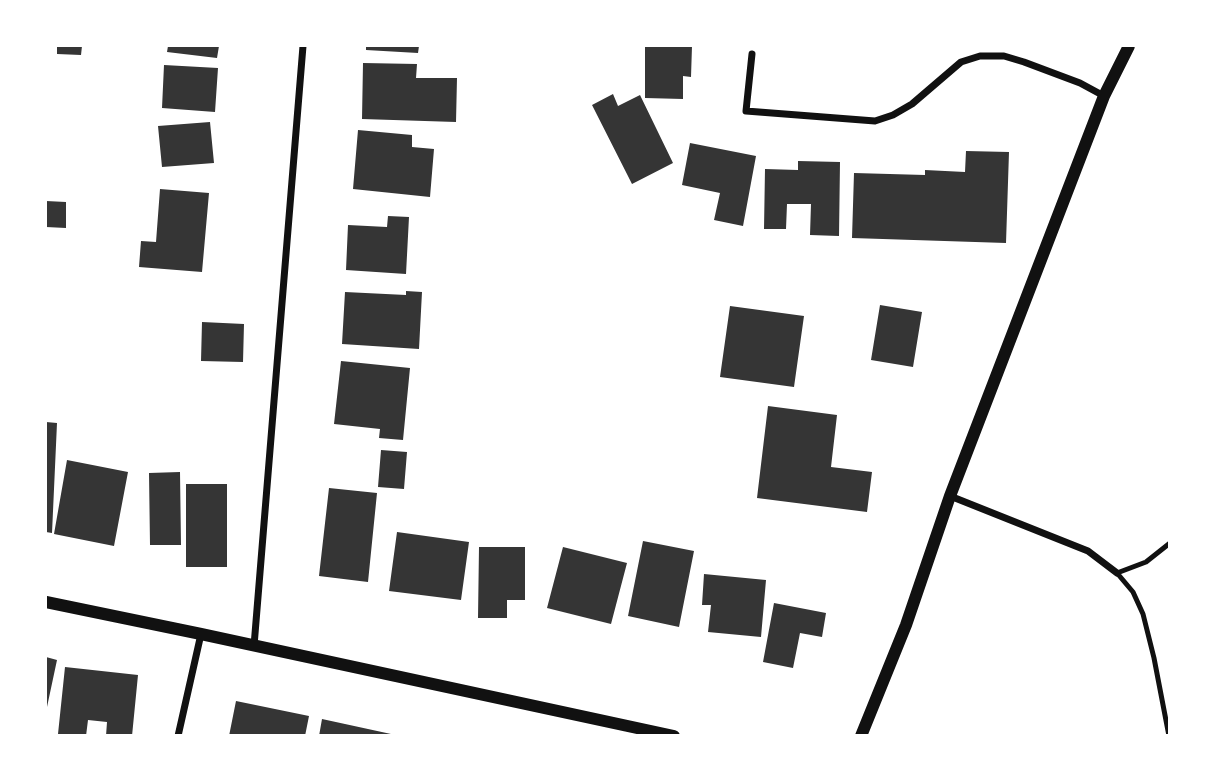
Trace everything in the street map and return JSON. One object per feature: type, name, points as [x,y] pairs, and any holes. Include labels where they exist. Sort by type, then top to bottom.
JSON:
[{"type":"street","points":[[254,646],[303,46]]},
{"type":"street","points":[[861,736],[906,625],[950,496],[1104,96],[1129,46]]},
{"type":"street","points":[[752,54],[746,111],[875,121],[912,104],[961,62],[980,56],[1004,56],[1024,62],[1080,83],[1104,96]]},
{"type":"street","points":[[950,496],[1088,551],[1116,573]]},
{"type":"street","points":[[46,602],[674,736]]},
{"type":"street","points":[[178,736],[201,634]]},
{"type":"lane","points":[[1169,736],[1143,614],[1133,592],[1116,573],[1146,562],[1170,543]]},
{"type":"building","points":[[57,46],[82,46],[81,55],[57,54]]},
{"type":"building","points":[[168,46],[219,46],[217,58],[167,52]]},
{"type":"building","points":[[366,46],[419,46],[418,53],[366,50]]},
{"type":"building","points":[[645,46],[692,46],[691,77],[683,76],[683,99],[645,98]]},
{"type":"building","points":[[363,63],[417,64],[416,78],[457,78],[456,122],[362,119]]},
{"type":"building","points":[[164,65],[218,68],[215,112],[162,108]]},
{"type":"building","points":[[613,94],[618,106],[640,95],[673,163],[632,184],[592,105]]},
{"type":"building","points":[[210,122],[214,163],[162,167],[158,126]]},
{"type":"building","points":[[358,130],[412,135],[412,147],[434,149],[430,197],[353,189]]},
{"type":"building","points":[[690,143],[756,156],[743,226],[714,220],[720,193],[682,185]]},
{"type":"building","points":[[966,151],[1009,152],[1006,243],[852,238],[854,173],[925,175],[925,170],[965,172]]},
{"type":"building","points":[[798,161],[840,162],[839,236],[810,235],[811,204],[787,204],[786,229],[764,229],[765,169],[798,170]]},
{"type":"building","points":[[160,189],[209,193],[202,272],[139,267],[141,241],[156,242]]},
{"type":"building","points":[[46,201],[66,202],[66,228],[46,227]]},
{"type":"building","points":[[388,216],[409,217],[406,274],[346,270],[348,225],[387,227]]},
{"type":"building","points":[[406,291],[422,292],[419,349],[342,344],[345,292],[406,295]]},
{"type":"building","points":[[880,305],[922,312],[913,367],[871,360]]},
{"type":"building","points":[[730,306],[804,316],[794,387],[720,377]]},
{"type":"building","points":[[202,322],[244,324],[243,362],[201,361]]},
{"type":"building","points":[[341,361],[410,368],[403,440],[379,438],[380,429],[334,424]]},
{"type":"building","points":[[768,406],[837,415],[831,467],[872,472],[867,512],[757,498]]},
{"type":"building","points":[[46,422],[57,423],[52,533],[46,532]]},
{"type":"building","points":[[381,450],[407,452],[404,489],[378,487]]},
{"type":"building","points":[[67,460],[128,472],[114,546],[54,534]]},
{"type":"building","points":[[180,472],[181,545],[150,545],[149,473]]},
{"type":"building","points":[[186,484],[227,484],[227,567],[186,567]]},
{"type":"building","points":[[329,488],[377,493],[368,582],[319,576]]},
{"type":"building","points":[[397,532],[469,542],[461,600],[389,591]]},
{"type":"building","points":[[643,541],[694,551],[679,627],[628,616]]},
{"type":"building","points":[[479,547],[525,547],[525,600],[507,600],[507,618],[478,618]]},
{"type":"building","points":[[563,547],[627,563],[611,624],[547,608]]},
{"type":"building","points":[[704,574],[766,580],[761,637],[708,632],[711,605],[702,605]]},
{"type":"building","points":[[774,603],[826,613],[822,637],[800,633],[793,668],[763,662]]},
{"type":"building","points":[[46,657],[57,660],[47,707],[46,707]]},
{"type":"building","points":[[65,667],[138,675],[132,736],[106,736],[107,722],[88,720],[86,736],[58,734]]},
{"type":"building","points":[[236,701],[309,716],[305,736],[229,736]]},
{"type":"building","points":[[322,719],[391,734],[391,736],[319,736]]}]
